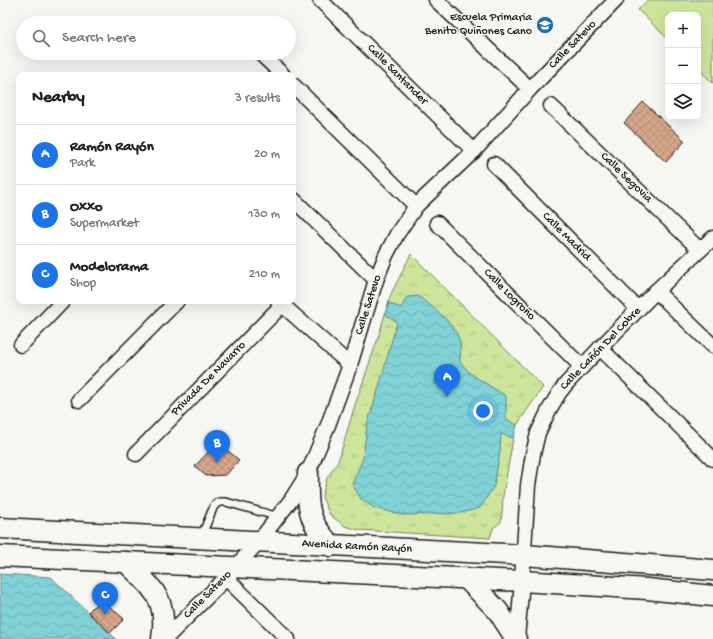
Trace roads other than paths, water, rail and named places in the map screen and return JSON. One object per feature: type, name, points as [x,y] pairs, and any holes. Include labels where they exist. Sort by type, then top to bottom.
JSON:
[{"type":"main road","points":[[308,473],[308,499],[310,513],[316,527],[331,546]]},
{"type":"main road","name":"Avenida Ramón Rayón","points":[[0,528],[524,555],[713,570]]},
{"type":"main road","points":[[0,556],[126,562],[230,572],[466,578],[647,588],[713,596]]},
{"type":"main road","points":[[126,562],[153,589],[158,597],[164,617],[164,628],[168,638]]},
{"type":"main road","points":[[466,578],[498,611],[517,639]]},
{"type":"street","name":"Calle Santander","points":[[320,0],[474,151]]},
{"type":"street","points":[[436,0],[530,89]]},
{"type":"street","name":"Calle Satevo","points":[[168,638],[259,541],[279,517],[308,473],[328,425],[350,365],[376,280],[386,255],[397,234],[416,206],[474,151],[530,89],[616,0]]},
{"type":"street","points":[[267,60],[280,72]]},
{"type":"street","points":[[296,88],[416,206]]},
{"type":"street","name":"Calle Segovia","points":[[551,106],[700,250]]},
{"type":"street","name":"Calle Madrid","points":[[494,164],[638,310]]},
{"type":"street","points":[[296,202],[376,280]]},
{"type":"street","name":"Calle Logroño","points":[[437,222],[582,367]]},
{"type":"street","name":"Calle Cañón Del Cobre","points":[[517,639],[528,485],[538,433],[549,410],[558,394],[600,348],[656,291],[713,238]]},
{"type":"street","points":[[656,291],[713,346]]},
{"type":"street","points":[[21,344],[60,304]]},
{"type":"street","points":[[79,400],[174,304]]},
{"type":"street","name":"Privada De Navarro","points":[[136,454],[279,304]]},
{"type":"street","points":[[281,304],[350,365]]},
{"type":"street","points":[[600,348],[713,459]]},
{"type":"street","points":[[230,572],[288,639]]},
{"type":"lane","points":[[200,538],[214,506],[218,502],[226,502],[279,517]]},
{"type":"water","points":[[418,296],[443,316],[454,329],[460,343],[460,362],[472,375],[506,396],[506,419],[517,425],[513,438],[501,434],[500,452],[494,486],[480,508],[461,513],[404,515],[374,508],[361,499],[352,484],[363,458],[367,425],[397,322],[385,314],[389,303],[401,308],[407,297]]},
{"type":"water","points":[[0,574],[51,577],[116,639],[0,639]]},
{"type":"place","name":"Escuela Primaria Benito Quiñones Cano","points":[[545,25]]},
{"type":"place","name":"Ramón Rayón","points":[[447,397]]},
{"type":"place","name":"Oxxo","points":[[217,463]]},
{"type":"place","name":"Modelorama","points":[[105,615]]}]
